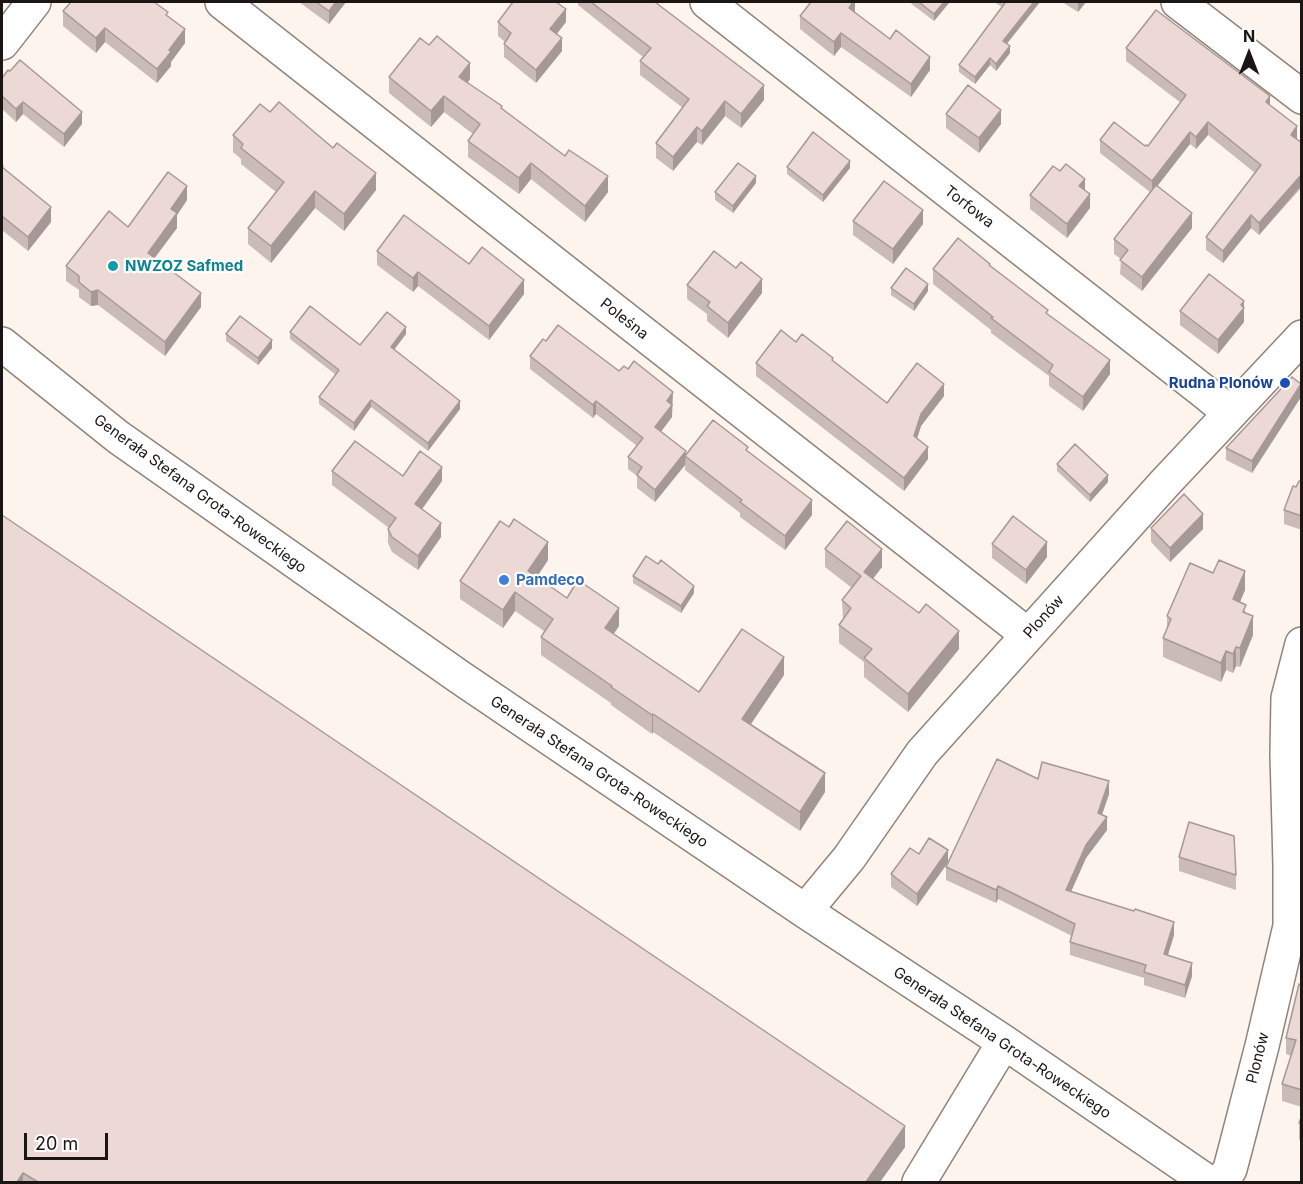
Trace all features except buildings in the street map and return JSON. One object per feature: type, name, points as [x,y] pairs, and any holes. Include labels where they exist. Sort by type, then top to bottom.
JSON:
[{"type":"street","points":[[2,43],[33,2]]},
{"type":"street","name":"Poleśna","points":[[222,2],[1028,635]]},
{"type":"street","name":"Torfowa","points":[[707,2],[1230,413]]},
{"type":"street","points":[[1178,2],[1302,97]]},
{"type":"street","name":"Plonów","points":[[805,911],[849,858],[922,753],[1164,484],[1302,337]]},
{"type":"street","name":"Generała Stefana Grota-Roweckiego","points":[[2,344],[137,451],[458,676],[805,911],[1004,1042],[1208,1182]]},
{"type":"street","name":"Plonów","points":[[1222,1182],[1230,1169],[1296,927],[1296,865],[1287,754],[1288,698],[1302,644]]},
{"type":"street","points":[[919,1182],[1004,1042]]},
{"type":"place","name":"NWZOZ Safmed","points":[[113,266]]},
{"type":"place","name":"Rudna Plonów","points":[[1285,383]]},
{"type":"place","name":"Pamdeco","points":[[504,580]]}]
